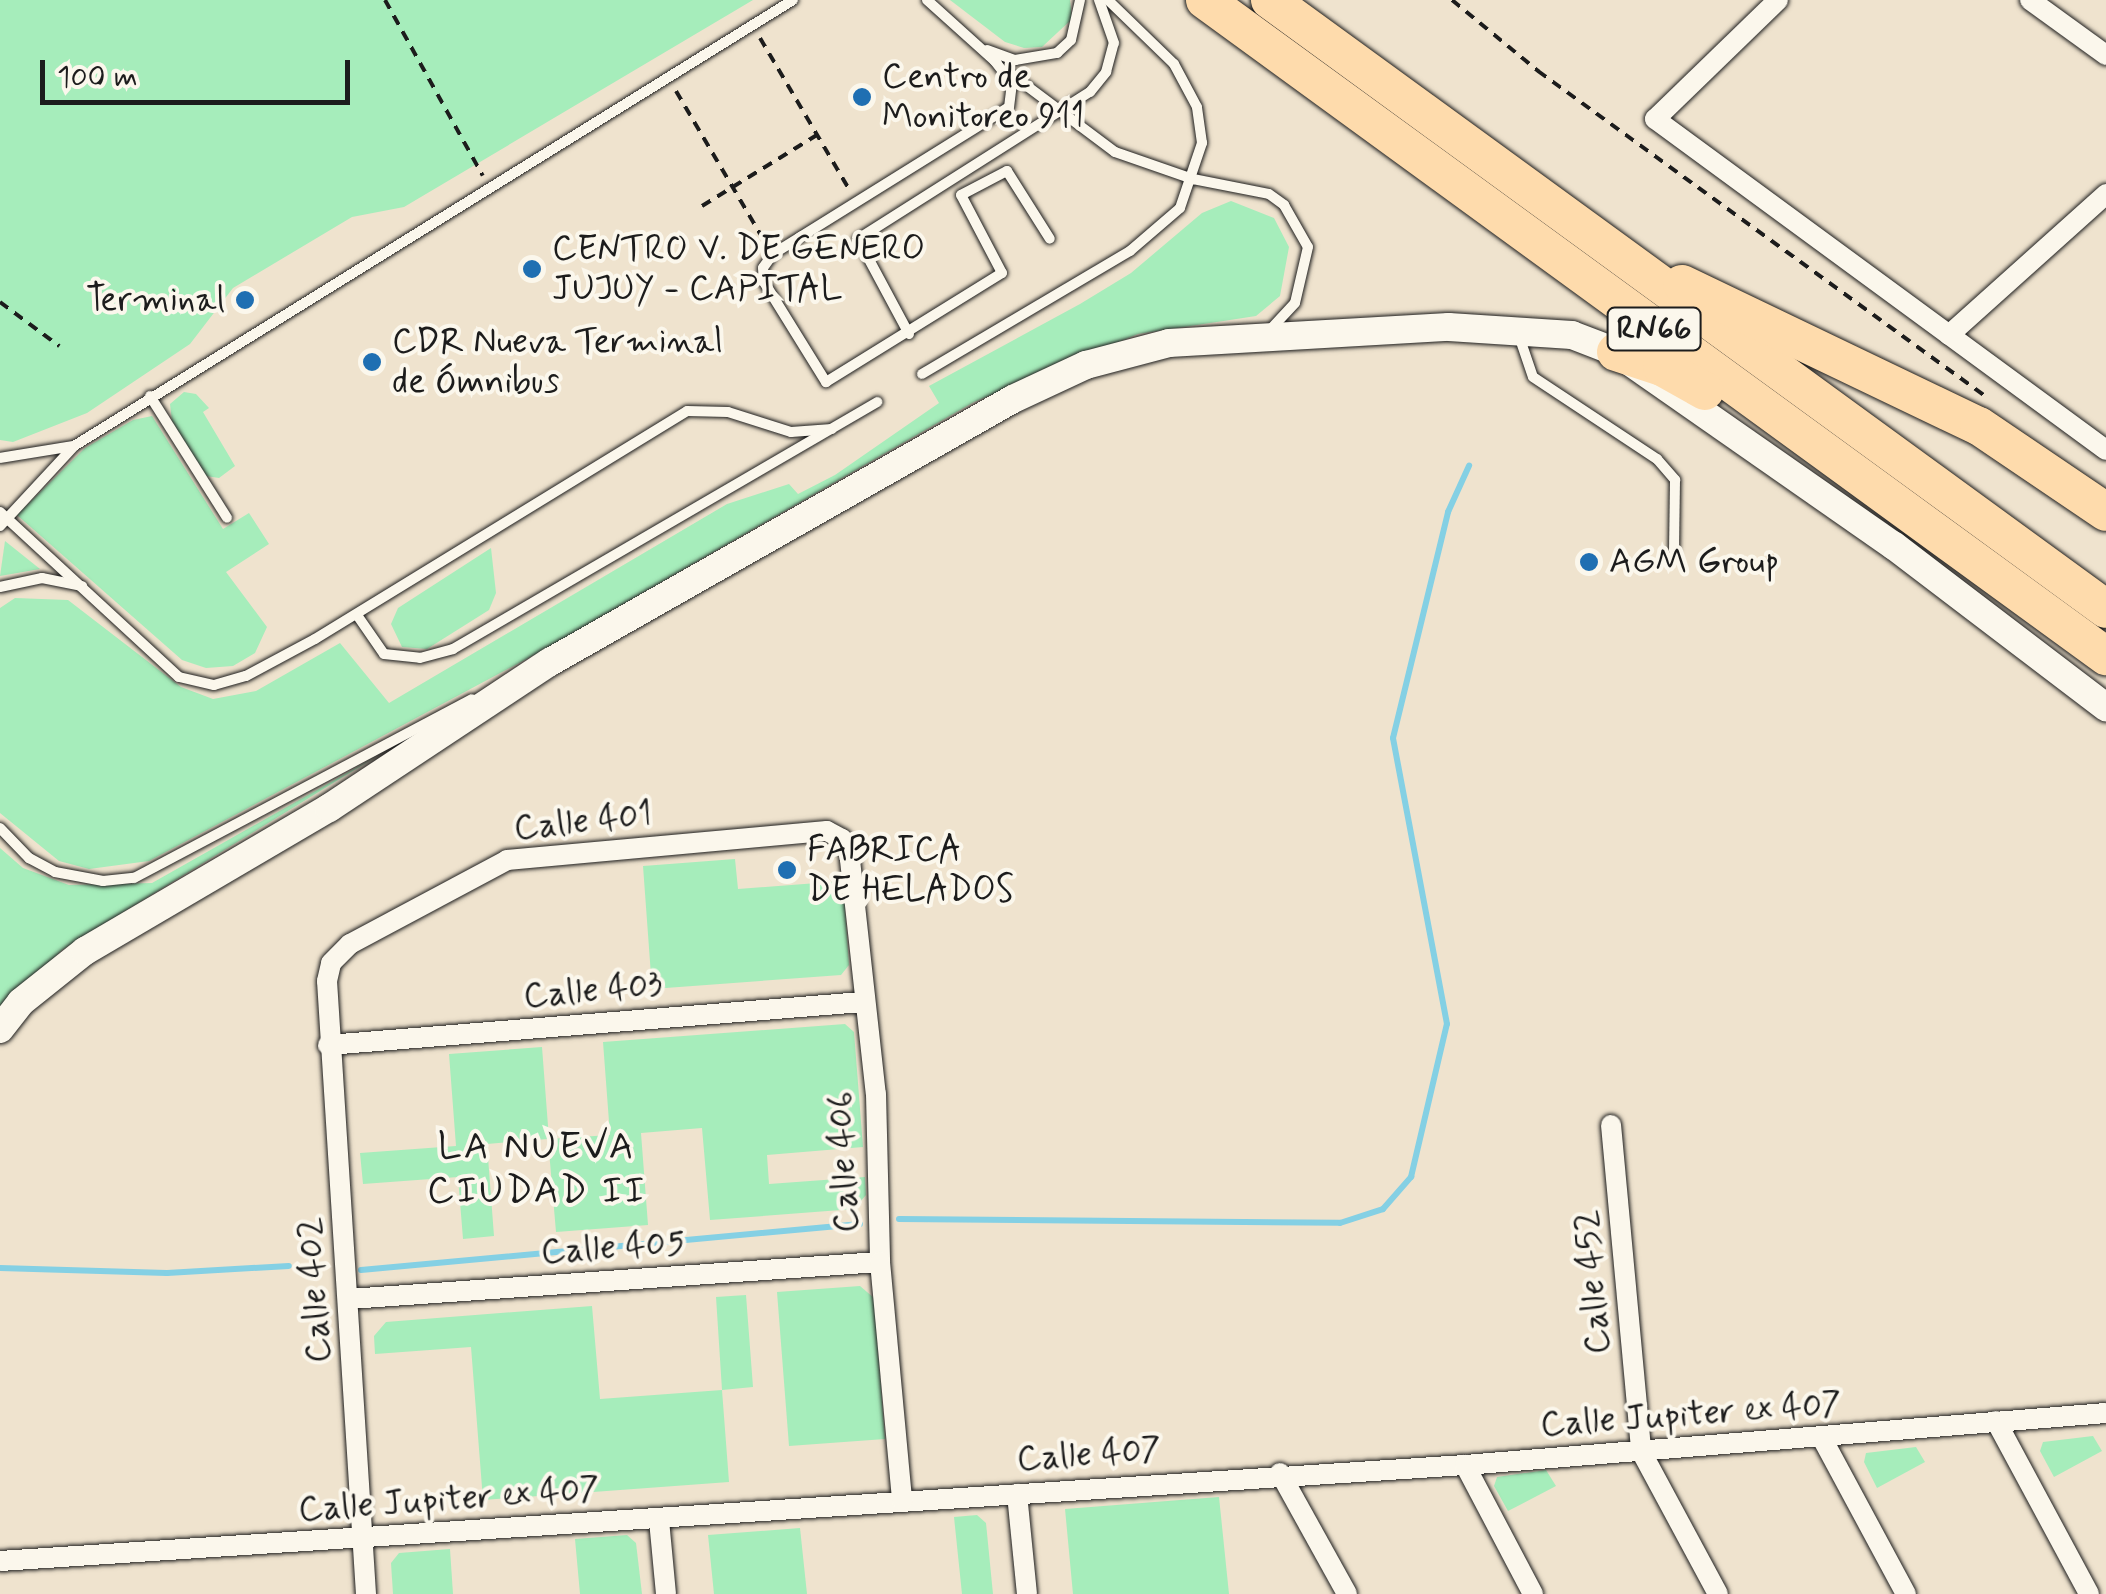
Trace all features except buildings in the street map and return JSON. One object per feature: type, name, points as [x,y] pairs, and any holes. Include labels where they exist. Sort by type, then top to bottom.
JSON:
[{"type":"highway","name":"RN66","points":[[1205,0],[2106,656]]},
{"type":"highway","name":"RN66","points":[[1270,0],[2106,609]]},
{"type":"highway","points":[[1605,247],[1979,426],[2106,512]]},
{"type":"highway","points":[[1616,352],[1662,367],[1786,438],[1840,459]]},
{"type":"street","points":[[1778,0],[1655,119],[2106,450]]},
{"type":"street","points":[[2030,0],[2106,54]]},
{"type":"street","points":[[1949,335],[2106,194]]},
{"type":"street","points":[[0,1029],[21,1002],[84,951],[329,808],[550,662],[1013,399],[1086,365],[1168,343],[1262,335],[1516,328],[1572,334],[1616,352],[1893,545],[2106,707]]},
{"type":"street","name":"Calle 401","points":[[327,982],[331,964],[350,944],[507,860],[827,831]]},
{"type":"street","name":"Calle 406","points":[[827,831],[849,850],[882,1176],[880,1262],[902,1501]]},
{"type":"street","name":"Calle 402","points":[[327,982],[328,1045],[349,1300],[366,1594]]},
{"type":"street","name":"Calle 403","points":[[328,1045],[862,1002]]},
{"type":"street","name":"Calle 452","points":[[1611,1125],[1641,1451],[1718,1594]]},
{"type":"street","name":"Calle 405","points":[[349,1300],[880,1262]]},
{"type":"street","name":"Calle Jupiter ex 407","points":[[1280,1473],[1465,1465],[2106,1413]]},
{"type":"street","points":[[1996,1421],[2089,1594]]},
{"type":"street","points":[[1822,1438],[1906,1594]]},
{"type":"street","points":[[1465,1465],[1533,1594]]},
{"type":"street","points":[[1280,1473],[1347,1594]]},
{"type":"street","name":"Calle 407","points":[[902,1501],[1280,1473]]},
{"type":"street","points":[[1017,1494],[1026,1594]]},
{"type":"street","name":"Calle Jupiter ex 407","points":[[0,1561],[902,1501]]},
{"type":"street","points":[[659,1520],[666,1594]]},
{"type":"lane","points":[[793,0],[150,396],[74,446],[2,518],[88,588],[150,653],[198,684],[246,676],[358,615],[688,411],[728,412],[791,432],[832,428]]},
{"type":"lane","points":[[927,0],[1059,113],[1115,152],[1193,179],[1268,194],[1301,224],[1308,246],[1296,304],[1262,335]]},
{"type":"lane","points":[[974,43],[1015,60],[1056,54],[1071,40],[1080,0]]},
{"type":"lane","points":[[910,334],[858,239],[1059,113],[1106,72],[1114,43],[1099,0]]},
{"type":"lane","points":[[922,374],[1150,238],[1170,223],[1193,179],[1202,125],[1190,88],[1108,0]]},
{"type":"lane","points":[[994,60],[1012,82],[1009,107],[773,254],[763,268],[764,282],[826,382],[910,334],[1002,272],[960,195],[1006,171],[1050,238]]},
{"type":"lane","points":[[1516,328],[1533,377],[1657,459],[1675,480],[1674,551]]},
{"type":"lane","points":[[150,396],[227,518]]},
{"type":"lane","points":[[358,615],[384,654],[439,655],[876,402]]},
{"type":"lane","points":[[0,458],[74,446]]},
{"type":"lane","points":[[0,587],[42,578],[88,588]]},
{"type":"lane","points":[[0,828],[29,858],[78,879],[158,871],[364,754],[550,662]]},
{"type":"path","points":[[385,0],[490,189]]},
{"type":"path","points":[[1452,0],[1538,71],[1996,403]]},
{"type":"path","points":[[753,25],[856,202]]},
{"type":"path","points":[[668,78],[773,254]]},
{"type":"path","points":[[702,206],[817,135]]},
{"type":"path","points":[[0,302],[59,346]]},
{"type":"green space","points":[[0,0],[753,0],[404,207],[352,217],[233,288],[190,344],[87,413],[13,442],[0,440]]},
{"type":"green space","points":[[950,0],[1070,0],[1072,19],[1042,47],[1024,48],[1005,42]]},
{"type":"green space","points":[[1231,201],[1274,218],[1289,247],[1280,296],[1256,316],[1138,334],[974,402],[549,647],[149,861],[89,869],[59,861],[0,813],[0,608],[15,598],[68,600],[181,687],[213,699],[256,691],[340,643],[389,703],[727,504],[789,484],[798,494],[835,475],[939,403],[929,386],[1131,273],[1202,213]]},
{"type":"green space","points":[[184,392],[196,394],[209,408],[203,412],[235,466],[219,478],[206,476],[172,421],[170,404]]},
{"type":"green space","points":[[152,416],[223,529],[249,513],[269,544],[226,572],[267,627],[255,653],[233,666],[206,668],[182,660],[17,515],[85,448],[133,420]]},
{"type":"green space","points":[[5,541],[40,569],[0,576]]},
{"type":"green space","points":[[491,548],[496,593],[489,610],[427,649],[402,647],[391,624],[398,608]]},
{"type":"green space","points":[[377,756],[62,950],[0,1011],[0,848],[23,868],[69,885],[152,883]]},
{"type":"green space","points":[[735,859],[738,889],[843,881],[849,965],[841,975],[652,989],[643,866]]},
{"type":"green space","points":[[845,1024],[854,1032],[863,1147],[767,1155],[769,1184],[865,1177],[866,1195],[854,1209],[710,1220],[702,1128],[641,1133],[648,1225],[556,1232],[548,1139],[487,1144],[494,1236],[463,1239],[458,1177],[363,1184],[360,1153],[456,1146],[449,1054],[542,1047],[549,1139],[610,1135],[603,1042]]},
{"type":"green space","points":[[860,1286],[874,1298],[885,1439],[789,1446],[777,1292]]},
{"type":"green space","points":[[746,1295],[753,1387],[722,1390],[716,1297]]},
{"type":"green space","points":[[592,1306],[600,1399],[722,1390],[729,1482],[483,1500],[471,1347],[375,1354],[374,1336],[386,1322]]},
{"type":"green space","points":[[2093,1436],[2102,1451],[2054,1477],[2040,1451],[2043,1442]]},
{"type":"green space","points":[[1916,1447],[1925,1462],[1877,1488],[1864,1462],[1866,1453]]},
{"type":"green space","points":[[1546,1470],[1556,1486],[1508,1511],[1494,1486],[1497,1477]]},
{"type":"green space","points":[[1219,1497],[1229,1594],[1073,1594],[1065,1509]]},
{"type":"green space","points":[[977,1515],[986,1523],[993,1594],[962,1594],[954,1517]]},
{"type":"green space","points":[[800,1528],[807,1594],[714,1594],[708,1535]]},
{"type":"green space","points":[[627,1535],[636,1543],[642,1594],[580,1594],[575,1539]]},
{"type":"green space","points":[[450,1549],[453,1594],[393,1594],[391,1563],[399,1553]]},
{"type":"waterway","points":[[899,1219],[1340,1223],[1383,1209],[1411,1177],[1447,1024],[1393,738],[1448,512],[1469,466]]},
{"type":"waterway","points":[[361,1270],[860,1224]]},
{"type":"waterway","points":[[0,1268],[167,1273],[289,1266]]},
{"type":"place","name":"Centro de Monitoreo 911","points":[[862,97]]},
{"type":"place","name":"CENTRO V. DE GENERO JUJUY - CAPITAL","points":[[532,269]]},
{"type":"place","name":"Terminal","points":[[245,300]]},
{"type":"place","name":"CDR Nueva Terminal de Ómnibus","points":[[372,362]]},
{"type":"place","name":"AGM Group","points":[[1589,562]]},
{"type":"place","name":"FABRICA DE HELADOS","points":[[787,870]]},
{"type":"district","name":"LA NUEVA CIUDAD II","points":[[537,1170]]}]
